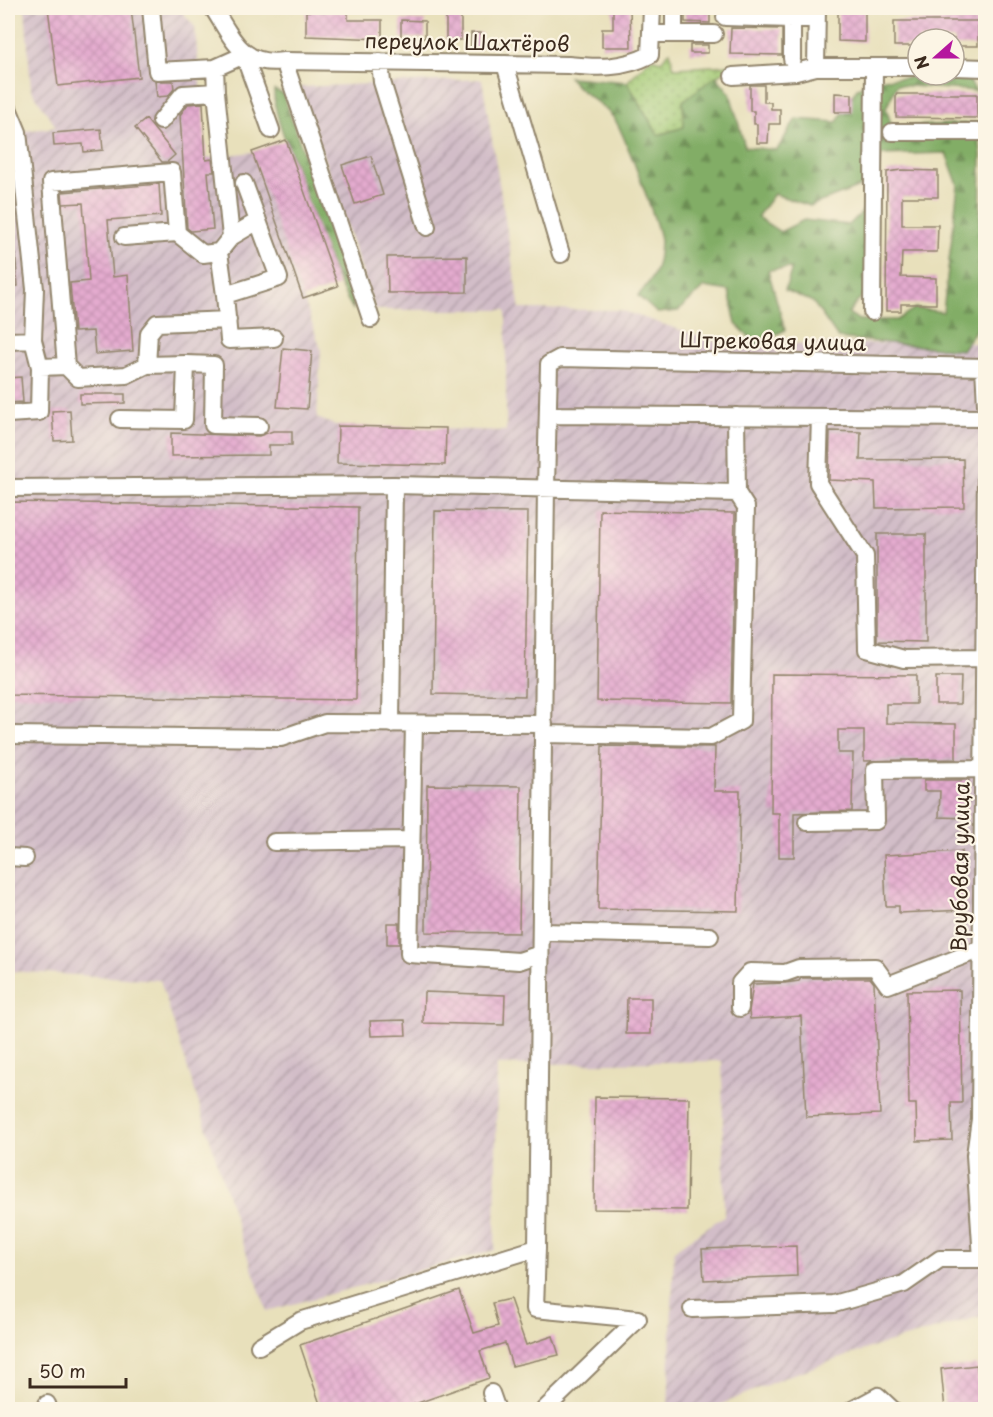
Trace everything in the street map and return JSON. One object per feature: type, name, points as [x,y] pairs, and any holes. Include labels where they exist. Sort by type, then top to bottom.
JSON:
[{"type":"street","points":[[151,8],[157,71],[215,68],[244,55]]},
{"type":"street","points":[[213,8],[244,55],[271,129]]},
{"type":"street","points":[[652,8],[652,38],[674,34],[714,34]]},
{"type":"street","points":[[674,8],[674,34]]},
{"type":"street","points":[[725,17],[792,19],[817,13],[816,67]]},
{"type":"street","points":[[792,19],[792,59]]},
{"type":"street","name":"переулок Шахтёров","points":[[244,55],[267,63],[284,61],[505,64],[603,69],[632,64],[650,55],[652,38]]},
{"type":"street","points":[[284,61],[371,319]]},
{"type":"street","points":[[380,62],[382,82],[427,227]]},
{"type":"street","points":[[505,64],[561,254]]},
{"type":"street","points":[[734,76],[795,72],[816,67],[906,67]]},
{"type":"street","points":[[872,312],[874,67]]},
{"type":"street","points":[[966,67],[986,68]]},
{"type":"street","points":[[215,68],[231,237]]},
{"type":"street","points":[[162,121],[183,94],[216,92]]},
{"type":"street","points":[[8,108],[18,132],[35,288],[33,339],[40,367],[39,412],[8,414]]},
{"type":"street","points":[[892,132],[986,132]]},
{"type":"street","points":[[177,233],[172,172],[51,182],[66,366],[78,378],[126,375],[147,365],[214,365]]},
{"type":"street","points":[[225,295],[279,278],[244,183]]},
{"type":"street","points":[[124,237],[177,233],[203,254],[219,252],[231,237],[258,221]]},
{"type":"street","points":[[219,252],[230,340],[214,365],[213,425],[259,426]]},
{"type":"street","points":[[147,365],[149,333],[157,323],[228,320]]},
{"type":"street","points":[[230,340],[274,338]]},
{"type":"street","points":[[8,341],[33,339]]},
{"type":"street","name":"Штрековая улица","points":[[549,416],[549,364],[560,358],[985,368]]},
{"type":"street","points":[[120,419],[184,420],[186,364]]},
{"type":"street","points":[[40,367],[66,366]]},
{"type":"street","points":[[985,368],[986,405]]},
{"type":"street","points":[[544,1410],[638,1319],[534,1309],[537,1248],[546,487],[549,416],[986,418]]},
{"type":"street","points":[[8,735],[282,738],[325,723],[414,724],[711,737],[741,721],[746,507],[737,492],[736,416]]},
{"type":"street","points":[[820,417],[818,483],[866,556],[867,649],[904,659],[984,657]]},
{"type":"street","name":"Врубовая улица","points":[[958,1259],[982,1259],[975,1155],[980,1119],[983,938],[986,472]]},
{"type":"street","points":[[8,488],[394,485],[737,492]]},
{"type":"street","points":[[391,724],[394,485]]},
{"type":"street","points":[[414,724],[409,954],[519,961],[540,954]]},
{"type":"street","points":[[807,822],[876,821],[875,770],[983,769]]},
{"type":"street","points":[[274,842],[410,840]]},
{"type":"street","points":[[8,857],[25,858]]},
{"type":"street","points":[[541,932],[710,936]]},
{"type":"street","points":[[740,1008],[740,983],[750,972],[785,973],[799,968],[874,967],[888,985],[983,938]]},
{"type":"street","points":[[259,1346],[300,1322],[537,1248]]},
{"type":"street","points":[[692,1309],[834,1304],[904,1284],[940,1259],[958,1259],[982,1267],[986,1271]]},
{"type":"street","points":[[491,1393],[497,1410]]},
{"type":"street","points":[[852,1410],[878,1396],[892,1410]]},
{"type":"shaded area","points":[[25,8],[179,8],[195,27],[206,149],[200,150],[201,159],[252,152],[321,349],[317,418],[338,426],[506,431],[506,310],[375,310],[300,87],[482,79],[520,309],[620,310],[723,344],[985,343],[985,1315],[870,1348],[788,1376],[710,1409],[668,1409],[674,1250],[724,1216],[722,1061],[497,1065],[495,1250],[267,1311],[240,1235],[160,980],[8,971],[8,133],[56,127],[31,89]]},
{"type":"green space","points":[[670,51],[674,68],[733,65],[683,101],[685,127],[658,135],[627,82],[651,58],[661,61]]},
{"type":"green space","points":[[716,76],[730,93],[745,147],[777,150],[796,119],[837,122],[857,88],[879,79],[906,78],[906,86],[897,85],[886,108],[892,127],[977,123],[981,154],[979,325],[962,350],[838,338],[813,302],[785,290],[792,268],[768,270],[785,330],[757,344],[736,324],[729,291],[704,287],[678,311],[657,313],[638,296],[657,266],[659,234],[618,125],[603,107],[579,89],[569,77],[627,82],[658,135],[684,127],[683,101]],"holes":[[[946,153],[958,185],[943,312],[915,308],[897,320],[859,320],[848,313],[866,292],[868,206],[849,225],[804,220],[780,232],[757,217],[774,194],[810,206],[873,182],[881,155]]]},
{"type":"green space","points":[[966,76],[976,91],[923,87],[966,87]]},
{"type":"green space","points":[[274,90],[283,94],[354,300],[353,309],[322,242],[279,120]]},
{"type":"building","points":[[48,8],[131,8],[139,77],[58,86]]},
{"type":"building","points":[[613,8],[630,8],[631,47],[602,47],[602,29],[613,29]]},
{"type":"building","points":[[685,8],[710,8],[710,23],[685,22]]},
{"type":"building","points":[[838,8],[865,8],[865,42],[838,41]]},
{"type":"building","points":[[306,11],[348,12],[348,20],[382,20],[382,39],[306,36]]},
{"type":"building","points":[[461,11],[461,40],[446,40],[446,12]]},
{"type":"building","points":[[401,20],[425,21],[425,38],[401,38]]},
{"type":"building","points":[[894,21],[978,21],[978,46],[966,46],[966,27],[906,27],[906,46],[894,46]]},
{"type":"building","points":[[731,28],[782,29],[782,55],[730,54]]},
{"type":"building","points":[[471,33],[481,33],[482,48],[471,48]]},
{"type":"building","points":[[690,45],[708,45],[708,53],[690,53]]},
{"type":"building","points":[[155,81],[173,81],[174,89],[168,96],[157,97]]},
{"type":"building","points":[[750,85],[764,85],[764,102],[771,102],[771,109],[780,109],[780,124],[769,124],[768,143],[757,143],[757,124],[754,124],[754,111],[750,111]]},
{"type":"building","points":[[835,93],[852,94],[852,112],[835,112]]},
{"type":"building","points":[[896,94],[977,94],[977,118],[896,117]]},
{"type":"building","points":[[203,103],[206,160],[212,159],[214,172],[208,172],[213,229],[191,231],[187,228],[180,115],[188,104]]},
{"type":"building","points":[[146,119],[175,155],[167,162],[162,162],[135,128]]},
{"type":"building","points":[[101,129],[103,150],[84,152],[83,144],[54,146],[53,133]]},
{"type":"building","points":[[286,140],[338,286],[303,298],[252,152]]},
{"type":"building","points":[[371,156],[383,195],[355,204],[342,165]]},
{"type":"building","points":[[938,171],[938,197],[902,197],[902,225],[938,225],[937,252],[902,252],[901,277],[936,278],[936,304],[901,304],[901,311],[886,311],[887,172]]},
{"type":"building","points":[[159,184],[161,216],[108,220],[113,277],[128,275],[133,351],[95,354],[93,331],[74,332],[70,283],[89,281],[83,203],[63,204],[62,192]]},
{"type":"building","points":[[15,251],[18,286],[8,287],[8,252]]},
{"type":"building","points":[[467,256],[467,292],[388,293],[387,257]]},
{"type":"building","points":[[283,348],[312,351],[307,409],[277,407]]},
{"type":"building","points":[[21,377],[23,402],[8,403],[8,378]]},
{"type":"building","points":[[80,394],[125,394],[125,403],[80,404]]},
{"type":"building","points":[[70,410],[72,440],[54,441],[52,411]]},
{"type":"building","points":[[338,426],[446,428],[445,465],[337,463]]},
{"type":"building","points":[[273,431],[292,431],[292,445],[269,445],[269,455],[171,456],[171,433],[259,436]]},
{"type":"building","points":[[830,431],[861,432],[860,460],[963,459],[964,507],[876,508],[875,482],[829,480]]},
{"type":"building","points":[[8,502],[358,507],[356,700],[8,695]]},
{"type":"building","points":[[600,510],[735,513],[731,703],[597,701]]},
{"type":"building","points":[[435,511],[528,512],[525,696],[433,694]]},
{"type":"building","points":[[877,534],[926,534],[926,642],[877,641]]},
{"type":"building","points":[[772,674],[916,675],[916,704],[886,704],[886,723],[956,724],[956,759],[864,761],[864,730],[838,730],[838,753],[853,753],[852,811],[794,813],[794,857],[779,857],[779,813],[771,813]]},
{"type":"building","points":[[936,677],[961,677],[960,704],[936,704]]},
{"type":"building","points":[[602,746],[715,747],[714,791],[740,791],[738,911],[598,909]]},
{"type":"building","points":[[924,780],[969,780],[967,818],[939,817],[940,791],[924,791]]},
{"type":"building","points":[[427,785],[521,786],[519,933],[426,932]]},
{"type":"building","points":[[962,851],[965,910],[899,913],[899,906],[886,906],[884,855]]},
{"type":"building","points":[[387,923],[399,923],[399,944],[387,944]]},
{"type":"building","points":[[801,978],[870,978],[874,983],[880,1114],[806,1117],[801,1016],[750,1019],[749,1012],[753,984],[785,983],[799,981]]},
{"type":"building","points":[[960,990],[962,1103],[951,1103],[952,1140],[917,1141],[916,1104],[909,1104],[907,991]]},
{"type":"building","points":[[424,992],[505,995],[504,1025],[423,1023]]},
{"type":"building","points":[[627,998],[651,998],[651,1034],[626,1034]]},
{"type":"building","points":[[405,1020],[406,1035],[371,1036],[370,1021]]},
{"type":"building","points":[[595,1097],[689,1098],[687,1210],[594,1209]]},
{"type":"building","points":[[796,1246],[797,1276],[704,1280],[702,1249]]},
{"type":"building","points":[[459,1290],[474,1333],[498,1326],[492,1303],[510,1299],[526,1345],[553,1336],[559,1355],[512,1366],[505,1343],[480,1351],[489,1378],[398,1410],[322,1410],[300,1345]]},
{"type":"building","points":[[977,1365],[981,1404],[966,1406],[967,1410],[945,1410],[941,1369]]}]
